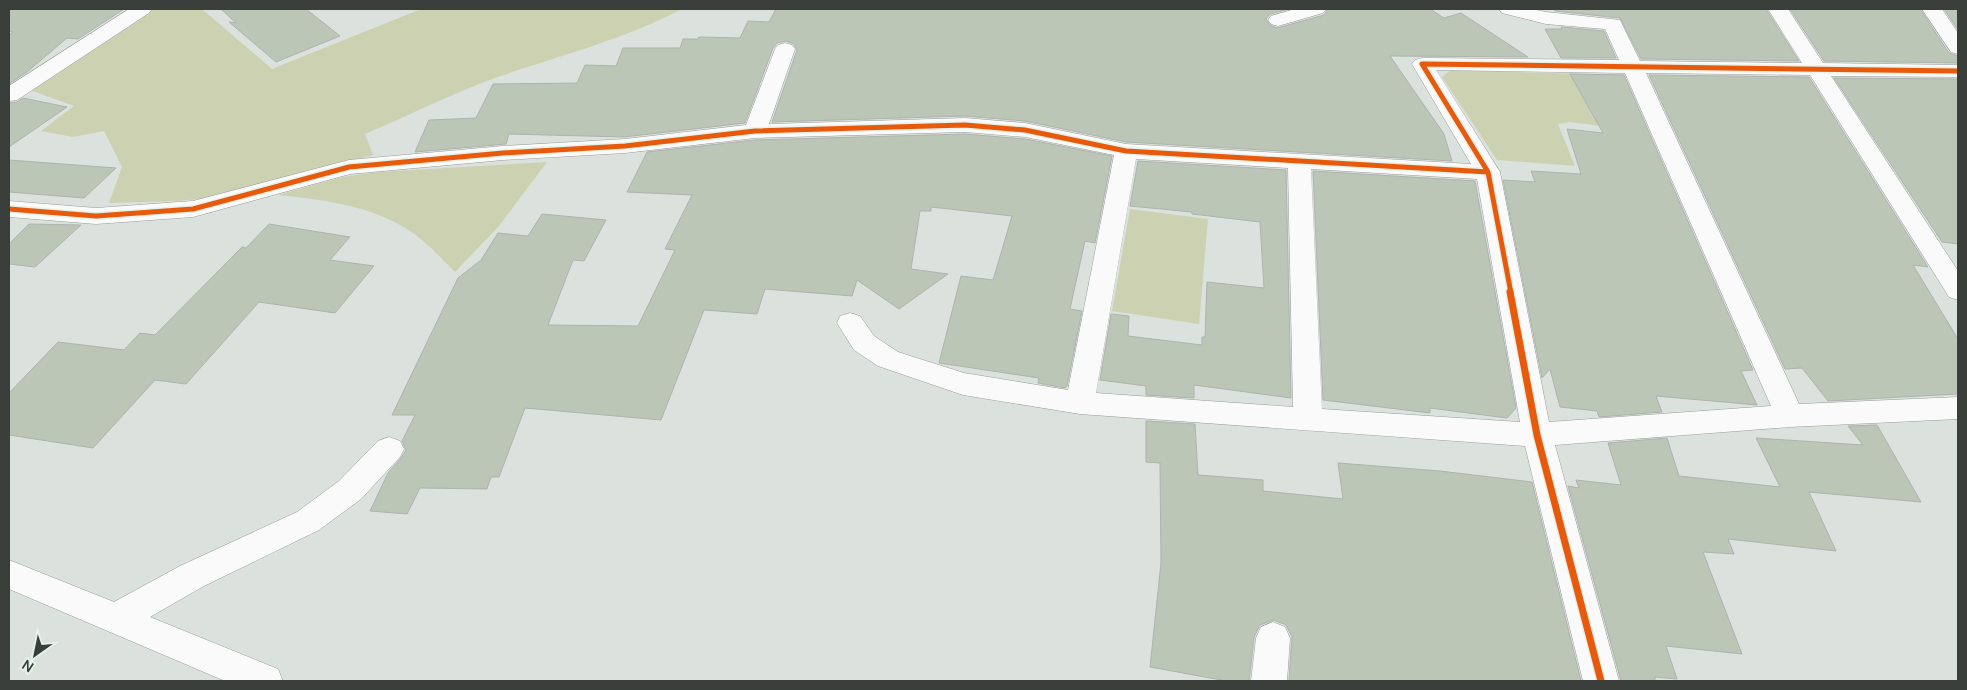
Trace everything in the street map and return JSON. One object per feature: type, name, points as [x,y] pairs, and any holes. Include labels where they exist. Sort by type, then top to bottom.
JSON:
[{"type":"street","points":[[9,95],[142,9]]},
{"type":"street","points":[[1278,20],[1316,9]]},
{"type":"street","points":[[1509,9],[1546,18],[1610,16],[1790,416]]},
{"type":"street","points":[[1778,9],[1958,291]]},
{"type":"street","points":[[1932,9],[1958,48]]},
{"type":"street","points":[[755,132],[785,49]]},
{"type":"street","points":[[1601,681],[1537,435],[1488,172],[1422,64],[1632,65],[1958,71]]},
{"type":"street","points":[[9,209],[96,216],[193,209],[350,167],[503,153],[625,146],[755,132],[965,125],[1025,130],[1126,151],[1488,172]]},
{"type":"street","points":[[1080,404],[1126,151]]},
{"type":"street","points":[[1299,161],[1308,419]]},
{"type":"street","points":[[850,323],[864,343],[888,359],[963,384],[1080,404],[1537,435],[1790,416],[1958,408]]},
{"type":"street","points":[[116,618],[192,576],[308,521],[350,490],[389,449]]},
{"type":"street","points":[[9,574],[265,681]]},
{"type":"street","points":[[1269,681],[1273,638]]},
{"type":"green space","points":[[151,9],[202,9],[272,69],[421,9],[682,9],[614,39],[479,84],[365,134],[373,155],[213,198],[109,203],[122,167],[104,131],[73,137],[41,131],[74,106],[30,90]]},
{"type":"green space","points":[[1451,70],[1620,75],[1648,132],[1570,122],[1558,124],[1575,166],[1497,160],[1442,77]]},
{"type":"green space","points":[[547,162],[499,226],[455,272],[422,240],[390,220],[354,207],[278,195],[342,177],[378,172]]},
{"type":"green space","points":[[1130,209],[1208,219],[1199,324],[1112,311]]},
{"type":"building","points":[[9,9],[124,9],[78,39],[67,38],[27,72],[9,84],[9,35],[13,32],[9,31]]},
{"type":"building","points":[[221,9],[306,9],[340,36],[276,62],[229,22],[236,23]]},
{"type":"building","points":[[776,9],[1289,9],[1270,14],[1266,19],[1270,25],[1277,28],[1324,15],[1328,9],[1430,9],[1444,18],[1461,13],[1528,57],[1390,56],[1444,134],[1452,161],[1126,142],[1025,121],[965,116],[772,122],[797,50],[794,44],[786,41],[777,43],[773,48],[745,123],[624,137],[509,134],[506,144],[415,152],[429,120],[476,118],[493,84],[577,83],[585,65],[616,66],[623,48],[680,48],[683,39],[698,39],[699,37],[740,38],[748,21],[769,22]]},
{"type":"building","points":[[1554,9],[1766,9],[1799,61],[1641,59],[1620,18],[1555,11]]},
{"type":"building","points":[[1790,9],[1920,9],[1949,53],[1958,56],[1958,63],[1824,61]]},
{"type":"building","points":[[1944,9],[1958,9],[1958,30]]},
{"type":"building","points":[[1561,27],[1604,31],[1616,58],[1561,58],[1545,29],[1562,29]]},
{"type":"building","points":[[1570,74],[1624,75],[1753,370],[1741,371],[1757,405],[1656,396],[1662,412],[1599,417],[1597,411],[1560,407],[1550,369],[1542,378],[1503,180],[1535,182],[1531,171],[1581,174],[1567,129],[1603,133]]},
{"type":"building","points":[[1649,75],[1809,77],[1928,267],[1913,265],[1958,339],[1958,394],[1828,401],[1802,368],[1785,369]]},
{"type":"building","points":[[1834,78],[1958,79],[1958,244],[1942,242]]},
{"type":"building","points":[[23,98],[67,107],[9,147],[9,103],[17,102]]},
{"type":"building","points":[[965,134],[1025,139],[1112,156],[1095,243],[1085,241],[1070,309],[1082,311],[1067,386],[1065,388],[1038,383],[1039,378],[939,363],[961,276],[993,280],[1012,216],[931,207],[931,211],[920,211],[911,269],[948,274],[899,309],[857,280],[852,296],[765,289],[757,314],[704,310],[661,420],[525,408],[499,477],[491,477],[487,489],[420,488],[407,514],[370,511],[388,473],[406,450],[402,441],[415,415],[392,415],[458,278],[481,260],[498,233],[528,236],[542,214],[606,220],[584,261],[573,260],[548,325],[638,326],[675,250],[665,249],[692,195],[627,192],[647,152],[755,140]]},
{"type":"building","points":[[9,160],[116,168],[84,198],[9,192]]},
{"type":"building","points":[[1138,161],[1286,170],[1291,398],[1194,385],[1194,398],[1146,395],[1146,386],[1100,380],[1111,314],[1129,316],[1128,336],[1202,345],[1202,337],[1205,337],[1207,282],[1264,288],[1260,222],[1192,214],[1192,212],[1130,206]]},
{"type":"building","points":[[1313,171],[1475,181],[1516,408],[1507,418],[1430,408],[1430,413],[1323,400]]},
{"type":"building","points":[[29,224],[81,225],[35,267],[9,264],[9,244]]},
{"type":"building","points":[[269,224],[350,237],[330,260],[374,266],[335,313],[259,302],[186,384],[155,380],[93,448],[9,435],[9,393],[58,342],[124,350],[140,333],[155,335],[242,247],[246,248]]},
{"type":"building","points":[[1146,421],[1195,424],[1198,475],[1263,480],[1263,491],[1343,499],[1338,463],[1440,471],[1532,482],[1581,681],[1289,681],[1292,637],[1286,625],[1274,620],[1260,625],[1254,637],[1249,681],[1227,681],[1150,667],[1161,563],[1160,463],[1146,462]]},
{"type":"building","points":[[1877,425],[1921,502],[1809,492],[1836,551],[1728,539],[1734,554],[1703,552],[1742,654],[1666,646],[1677,679],[1655,677],[1655,681],[1621,681],[1568,486],[1579,488],[1576,480],[1621,485],[1608,443],[1667,438],[1679,476],[1780,487],[1756,438],[1863,445],[1848,426]]},
{"type":"cycle path","points":[[1601,681],[1537,435],[1488,172],[1422,64],[1958,71]]},
{"type":"cycle path","points":[[9,209],[96,216],[193,209],[349,167],[503,153],[625,146],[755,131],[965,125],[1025,130],[1126,151],[1488,172]]}]
